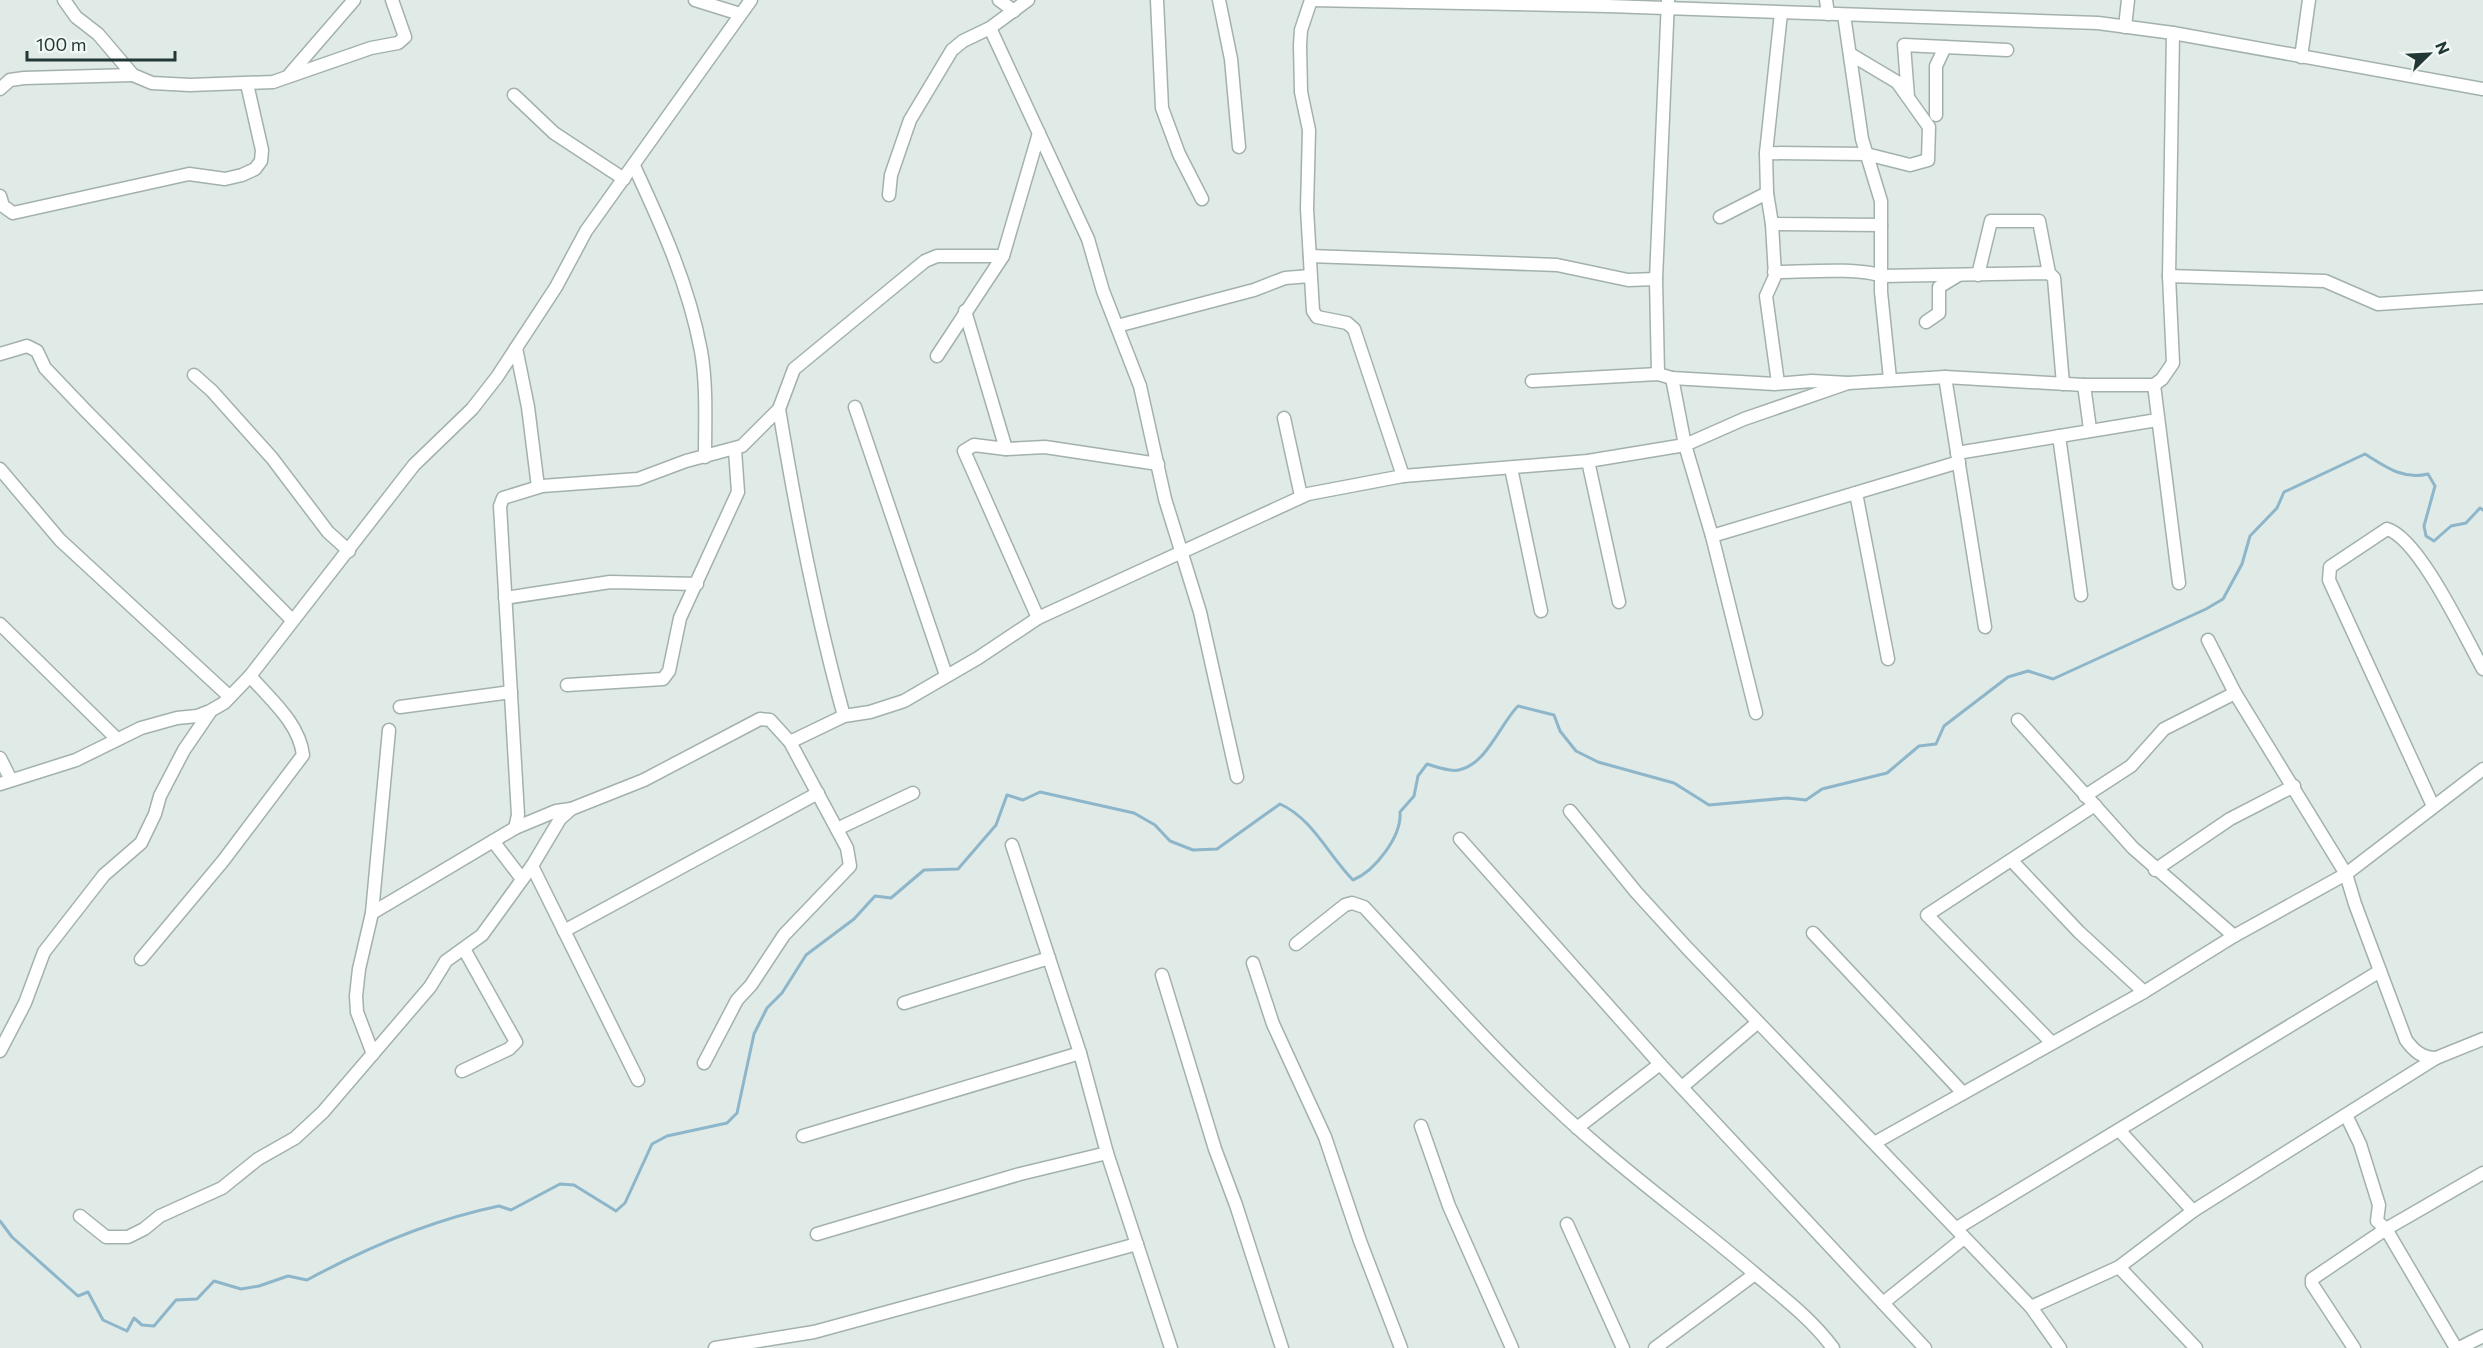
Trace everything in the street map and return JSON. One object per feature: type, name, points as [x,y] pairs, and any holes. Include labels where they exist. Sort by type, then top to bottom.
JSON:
[{"type":"street","points":[[64,0],[76,16],[98,34],[133,75]]},
{"type":"street","points":[[286,77],[354,0]]},
{"type":"street","points":[[0,89],[10,80],[24,78],[133,75],[152,83],[273,82],[370,48],[402,41],[405,37],[392,0]]},
{"type":"street","points":[[695,0],[740,14]]},
{"type":"street","points":[[0,759],[6,782],[76,760],[151,725],[177,718],[197,717],[230,697],[250,676],[414,465],[472,409],[556,287],[586,231],[751,0]]},
{"type":"street","points":[[999,0],[1014,11]]},
{"type":"street","points":[[889,195],[891,175],[910,120],[952,50],[963,41],[990,28],[1028,0]]},
{"type":"street","points":[[1157,0],[1162,108],[1179,154],[1202,199]]},
{"type":"street","points":[[1219,0],[1231,59],[1239,147]]},
{"type":"street","points":[[1403,476],[1354,328],[1347,323],[1317,317],[1315,314],[1310,276],[1307,209],[1309,130],[1301,92],[1300,45],[1300,30],[1311,0],[1608,3],[1781,13],[1963,17],[2125,27],[2173,33],[2483,89]]},
{"type":"street","points":[[1826,0],[1828,14]]},
{"type":"street","points":[[2125,27],[2128,0]]},
{"type":"street","points":[[2301,57],[2309,0]]},
{"type":"street","points":[[1658,374],[1656,279],[1668,5]]},
{"type":"street","points":[[1778,383],[1766,296],[1774,272],[1766,153],[1781,13]]},
{"type":"street","points":[[1844,15],[1866,154],[1881,201],[1881,276],[1890,379]]},
{"type":"street","points":[[990,28],[1088,239],[1103,291],[1140,386],[1166,499],[1200,612],[1237,777]]},
{"type":"street","points":[[1532,381],[1658,374],[1672,378],[1778,383],[1812,381],[1848,383],[1945,376],[2084,385],[2154,385],[2162,379],[2173,363],[2169,276],[2173,33]]},
{"type":"street","points":[[1909,99],[1904,45],[2007,50]]},
{"type":"street","points":[[1936,115],[1936,66],[1945,47]]},
{"type":"street","points":[[1766,153],[1866,154],[1910,165],[1928,160],[1929,127],[1909,99],[1896,82],[1850,54]]},
{"type":"street","points":[[0,196],[3,206],[13,213],[189,174],[225,179],[242,175],[255,169],[261,161],[262,150],[247,84]]},
{"type":"street","points":[[514,95],[554,133],[624,179]]},
{"type":"street","points":[[937,356],[1003,256],[1039,133]]},
{"type":"street","points":[[634,166],[666,236],[681,275],[694,320],[701,353],[706,417],[705,457]]},
{"type":"street","points":[[1720,217],[1767,193]]},
{"type":"street","points":[[1978,274],[1991,221],[2039,221],[2049,273],[2054,278],[2063,384]]},
{"type":"street","points":[[1772,224],[1881,225]]},
{"type":"street","points":[[844,716],[828,659],[798,522],[780,409],[794,369],[925,261],[937,256],[1003,256]]},
{"type":"street","points":[[1310,256],[1557,265],[1628,280],[1656,279]]},
{"type":"street","points":[[1774,272],[1849,272],[1874,273],[1881,276],[2049,273]]},
{"type":"street","points":[[1926,322],[1940,313],[1939,287],[1958,275]]},
{"type":"street","points":[[1117,326],[1245,293],[1285,278],[1310,276]]},
{"type":"street","points":[[2169,276],[2325,281],[2378,304],[2483,297]]},
{"type":"street","points":[[965,311],[1006,449]]},
{"type":"street","points":[[0,354],[27,346],[37,351],[45,368],[292,620]]},
{"type":"street","points":[[516,348],[528,407],[538,487]]},
{"type":"street","points":[[194,375],[212,391],[272,458],[328,532],[349,551]]},
{"type":"street","points":[[1945,376],[1985,627]]},
{"type":"street","points":[[1672,378],[1685,445],[1712,536],[1756,713]]},
{"type":"street","points":[[790,742],[844,716],[870,712],[904,701],[1038,618],[1301,496],[1403,476],[1588,461],[1685,445],[1744,419],[1848,383]]},
{"type":"street","points":[[2084,385],[2090,429]]},
{"type":"street","points":[[2154,385],[2179,582]]},
{"type":"street","points":[[855,407],[946,675]]},
{"type":"street","points":[[515,828],[518,815],[500,501],[538,487],[638,479],[705,457],[735,450],[780,409]]},
{"type":"street","points":[[1284,418],[1301,496]]},
{"type":"street","points":[[1712,536],[1856,493],[1958,458],[2090,429],[2157,420]]},
{"type":"street","points":[[2059,436],[2081,595]]},
{"type":"street","points":[[1038,618],[964,451],[974,445],[1006,449],[1061,448],[1158,464]]},
{"type":"street","points":[[567,685],[663,679],[669,671],[680,618],[738,492],[735,450]]},
{"type":"street","points":[[1588,461],[1619,603]]},
{"type":"street","points":[[1511,468],[1541,611]]},
{"type":"street","points":[[0,469],[60,540],[230,697]]},
{"type":"street","points":[[1856,493],[1888,659]]},
{"type":"street","points":[[2433,806],[2329,580],[2330,567],[2387,529],[2397,532],[2416,551],[2483,669]]},
{"type":"street","points":[[506,598],[610,582],[697,584]]},
{"type":"street","points":[[0,624],[117,739]]},
{"type":"street","points":[[2208,640],[2235,693],[2346,874],[2406,1040],[2415,1052],[2428,1058],[2436,1058]]},
{"type":"street","points":[[141,960],[222,861],[303,755],[301,741],[295,728],[250,676]]},
{"type":"street","points":[[400,707],[511,692]]},
{"type":"street","points":[[2085,796],[2131,766],[2164,729],[2235,693]]},
{"type":"street","points":[[0,1051],[25,1003],[44,952],[104,875],[141,843],[170,778],[210,711]]},
{"type":"street","points":[[372,913],[515,828],[644,780],[760,719],[770,720],[790,742],[818,793],[847,848],[850,866],[784,934],[751,985],[736,1000],[704,1064]]},
{"type":"street","points":[[2018,720],[2155,870],[2234,936]]},
{"type":"street","points":[[373,1054],[357,1012],[356,996],[359,969],[372,913],[389,730]]},
{"type":"street","points":[[1876,1142],[2144,992],[2234,936],[2346,874],[2483,769]]},
{"type":"street","points":[[2155,870],[2230,819],[2294,786]]},
{"type":"street","points":[[564,931],[818,793]]},
{"type":"street","points":[[837,829],[913,793]]},
{"type":"street","points":[[2052,1043],[1927,915],[2095,805]]},
{"type":"street","points":[[80,1216],[106,1237],[128,1237],[144,1229],[160,1216],[222,1188],[258,1159],[295,1138],[323,1112],[373,1054],[430,987],[446,961],[482,935],[532,866],[560,819],[571,809]]},
{"type":"street","points":[[1570,811],[1636,892],[1757,1023],[1876,1142],[2031,1307],[2060,1348]]},
{"type":"street","points":[[1460,839],[1660,1064],[1924,1348]]},
{"type":"street","points":[[493,841],[522,879]]},
{"type":"street","points":[[1012,845],[1080,1053],[1107,1153],[1171,1348]]},
{"type":"street","points":[[2012,861],[2079,932],[2144,992]]},
{"type":"street","points":[[532,866],[638,1080]]},
{"type":"street","points":[[1296,944],[1345,906],[1358,904],[1482,1034],[1577,1128],[1816,1326],[1832,1348]]},
{"type":"street","points":[[1813,933],[1963,1093]]},
{"type":"street","points":[[462,1071],[509,1048],[516,1042],[464,949]]},
{"type":"street","points":[[904,1003],[1049,958]]},
{"type":"street","points":[[1253,963],[1273,1024],[1325,1137],[1360,1241],[1401,1348]]},
{"type":"street","points":[[1883,1303],[1960,1233],[2119,1130],[2380,971]]},
{"type":"street","points":[[1162,975],[1215,1149],[1236,1205],[1282,1348]]},
{"type":"street","points":[[1682,1088],[1757,1023]]},
{"type":"street","points":[[2031,1307],[2119,1267],[2193,1211],[2436,1058],[2483,1039]]},
{"type":"street","points":[[803,1136],[1080,1053]]},
{"type":"street","points":[[1577,1128],[1660,1064]]},
{"type":"street","points":[[2346,1115],[2360,1144],[2363,1162],[2378,1203],[2377,1221],[2386,1229],[2458,1348],[2483,1336]]},
{"type":"street","points":[[1421,1126],[1449,1206],[1512,1348]]},
{"type":"street","points":[[2119,1130],[2193,1211]]},
{"type":"street","points":[[817,1234],[1020,1174],[1107,1153]]},
{"type":"street","points":[[2354,1348],[2312,1284],[2312,1279],[2386,1229],[2483,1173]]},
{"type":"street","points":[[1567,1224],[1623,1348]]},
{"type":"street","points":[[715,1348],[814,1332],[1137,1244]]},
{"type":"street","points":[[2119,1267],[2196,1348]]},
{"type":"street","points":[[1655,1348],[1755,1274]]},
{"type":"waterway","points":[[0,1221],[12,1237],[78,1296],[88,1292],[103,1320],[127,1331],[134,1318],[142,1325],[154,1326],[176,1300],[197,1299],[214,1281],[241,1289],[259,1286],[288,1276],[307,1280],[353,1256],[400,1236],[449,1219],[499,1206],[511,1210],[560,1184],[574,1185],[616,1211],[625,1203],[652,1144],[667,1136],[727,1123],[737,1113],[754,1034],[767,1008],[782,993],[806,955],[854,919],[875,896],[891,898],[924,870],[958,869],[996,825],[1007,795],[1023,800],[1040,792],[1134,813],[1155,825],[1170,841],[1193,850],[1217,849],[1280,804],[1302,818],[1353,880],[1370,869],[1386,852],[1397,831],[1400,812],[1414,796],[1418,776],[1427,764],[1451,770],[1469,766],[1485,752],[1518,706],[1554,715],[1560,731],[1576,751],[1598,762],[1674,783],[1709,805],[1787,798],[1806,800],[1822,789],[1887,773],[1919,746],[1936,744],[1944,726],[2008,677],[2028,671],[2053,679],[2206,609],[2223,599],[2242,564],[2250,536],[2277,508],[2284,492],[2365,454],[2403,474],[2428,474],[2435,486],[2424,526],[2426,536],[2434,541],[2451,526],[2466,523],[2480,508],[2483,510]]}]
